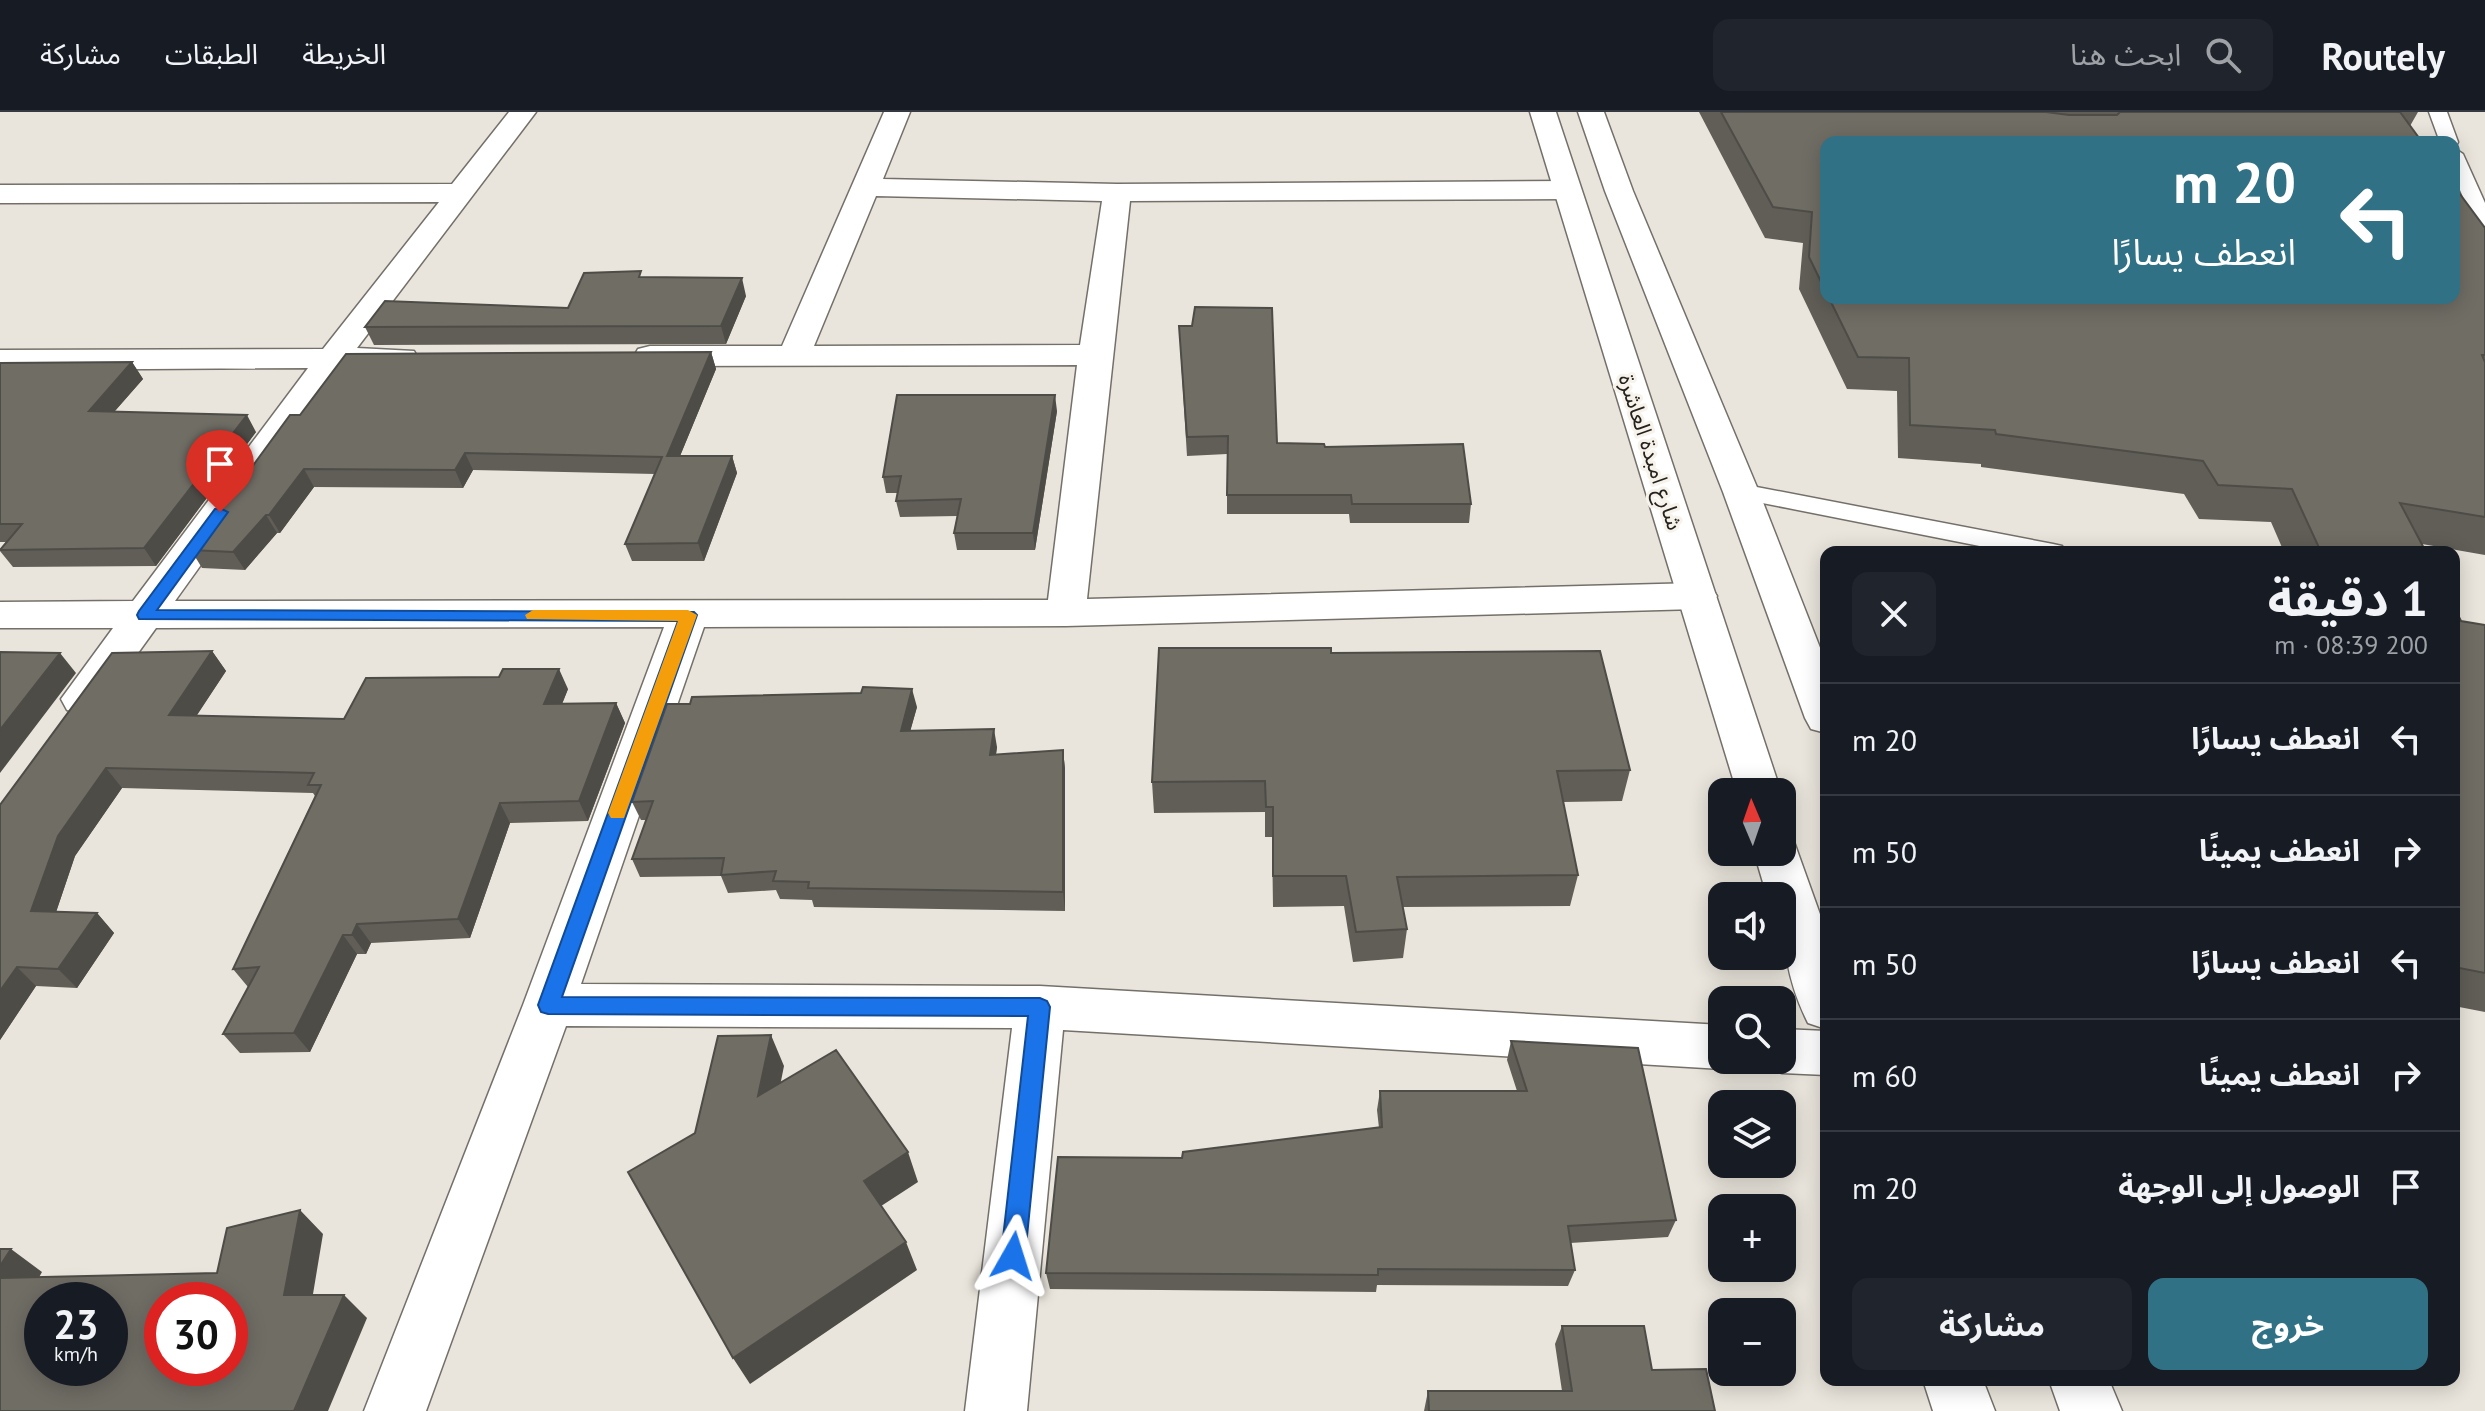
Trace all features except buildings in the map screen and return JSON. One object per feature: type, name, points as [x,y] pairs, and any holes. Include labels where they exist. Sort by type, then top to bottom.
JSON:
[{"type":"street","points":[[63,725],[333,358],[523,112]]},
{"type":"street","points":[[794,355],[897,112]]},
{"type":"street","name":"شارع امبدة العاشرة","points":[[1543,112],[1755,778]]},
{"type":"street","points":[[1591,112],[1619,191],[1741,492],[1820,702]]},
{"type":"street","points":[[866,187],[1117,193],[1567,190]]},
{"type":"street","points":[[0,194],[460,193]]},
{"type":"street","points":[[1066,613],[1117,193]]},
{"type":"street","points":[[619,356],[1095,355]]},
{"type":"street","points":[[0,360],[429,358]]},
{"type":"street","points":[[0,615],[1066,613],[1697,596]]},
{"type":"street","points":[[395,1411],[548,1005],[688,615]]},
{"type":"street","points":[[1781,866],[1820,989]]},
{"type":"street","points":[[548,1005],[1040,1007],[1708,1046]]},
{"type":"street","points":[[996,1411],[1040,1007]]},
{"type":"street","points":[[1796,1052],[1820,1053]]},
{"type":"street","points":[[1955,1386],[1964,1411]]},
{"type":"street","points":[[2081,1386],[2091,1411]]},
{"type":"lane","points":[[2438,112],[2447,136]]},
{"type":"lane","points":[[2460,170],[2485,225]]},
{"type":"lane","points":[[1741,492],[2022,546]]},
{"type":"slow traffic","points":[[533,615],[688,615],[617,813]]},
{"type":"route","points":[[220,512],[145,615],[688,615],[548,1005],[1040,1007],[1013,1256]]}]
